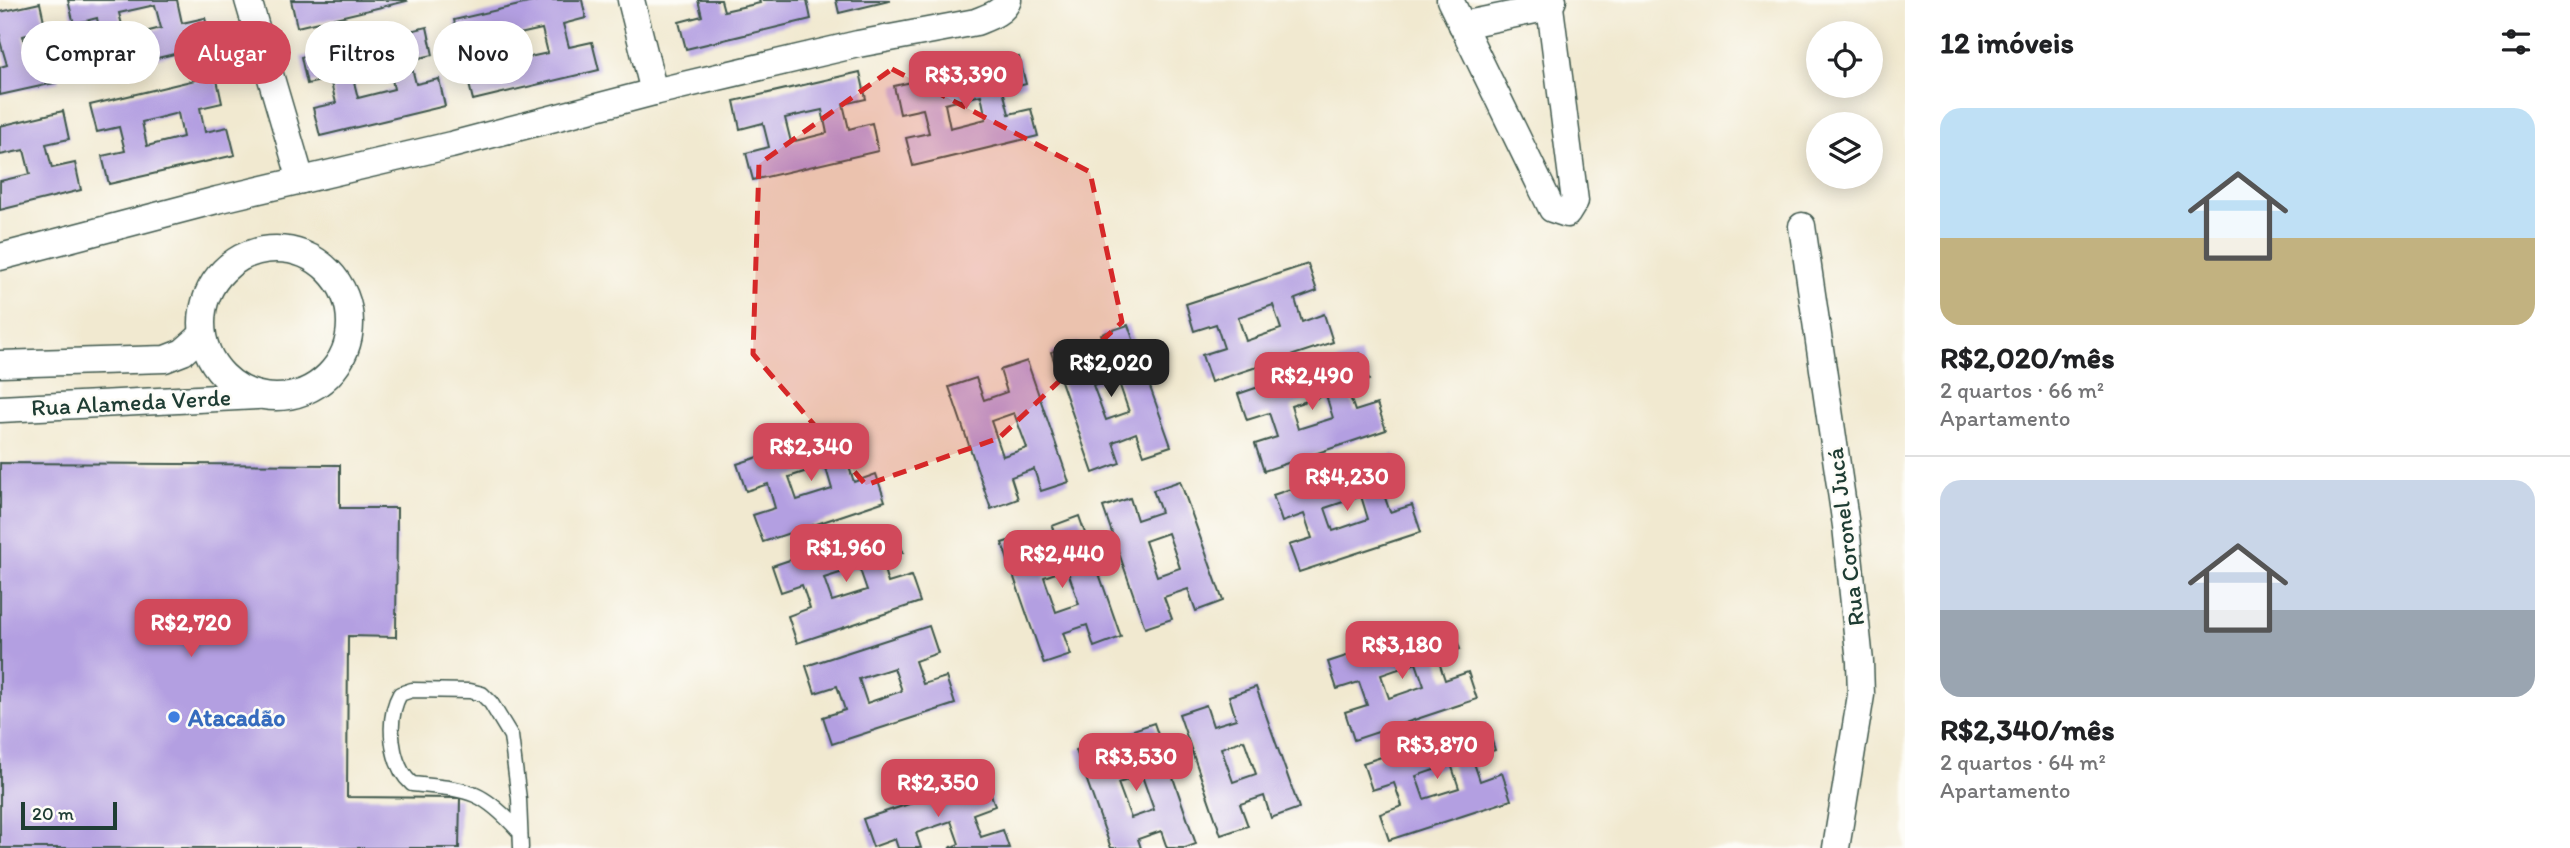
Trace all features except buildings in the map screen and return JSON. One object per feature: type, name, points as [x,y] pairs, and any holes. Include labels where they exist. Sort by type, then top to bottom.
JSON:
[{"type":"street","points":[[248,0],[301,180]]},
{"type":"street","points":[[631,0],[653,92]]},
{"type":"street","points":[[0,257],[653,92],[858,44],[976,22],[994,15],[1006,5],[1007,0]]},
{"type":"street","points":[[1450,0],[1462,25],[1552,209],[1567,214],[1575,201],[1551,4],[1462,25]]},
{"type":"street","name":"Rua Coronel Jucá","points":[[1802,226],[1846,526],[1860,662],[1861,695],[1836,848]]},
{"type":"street","points":[[269,249],[293,251],[315,260],[333,276],[346,297],[350,321],[347,345],[337,367],[319,383],[301,393],[281,397],[261,396],[233,384],[213,363],[202,335],[202,311],[210,288],[225,268],[245,255],[269,249]]},
{"type":"street","name":"Rua Alameda Verde","points":[[0,364],[165,359],[183,352],[202,335]]},
{"type":"street","name":"Rua Alameda Verde","points":[[0,409],[261,396]]},
{"type":"lane","points":[[519,831],[501,811],[474,792],[412,784],[408,780],[395,752],[392,732],[393,713],[400,694],[412,690],[470,691],[482,694],[491,703],[512,736],[521,848]]},
{"type":"highlighted area","points":[[892,69],[1090,172],[1122,322],[999,438],[866,485],[753,354],[759,164]]},
{"type":"place","name":"Atacadão","points":[[174,717]]}]
